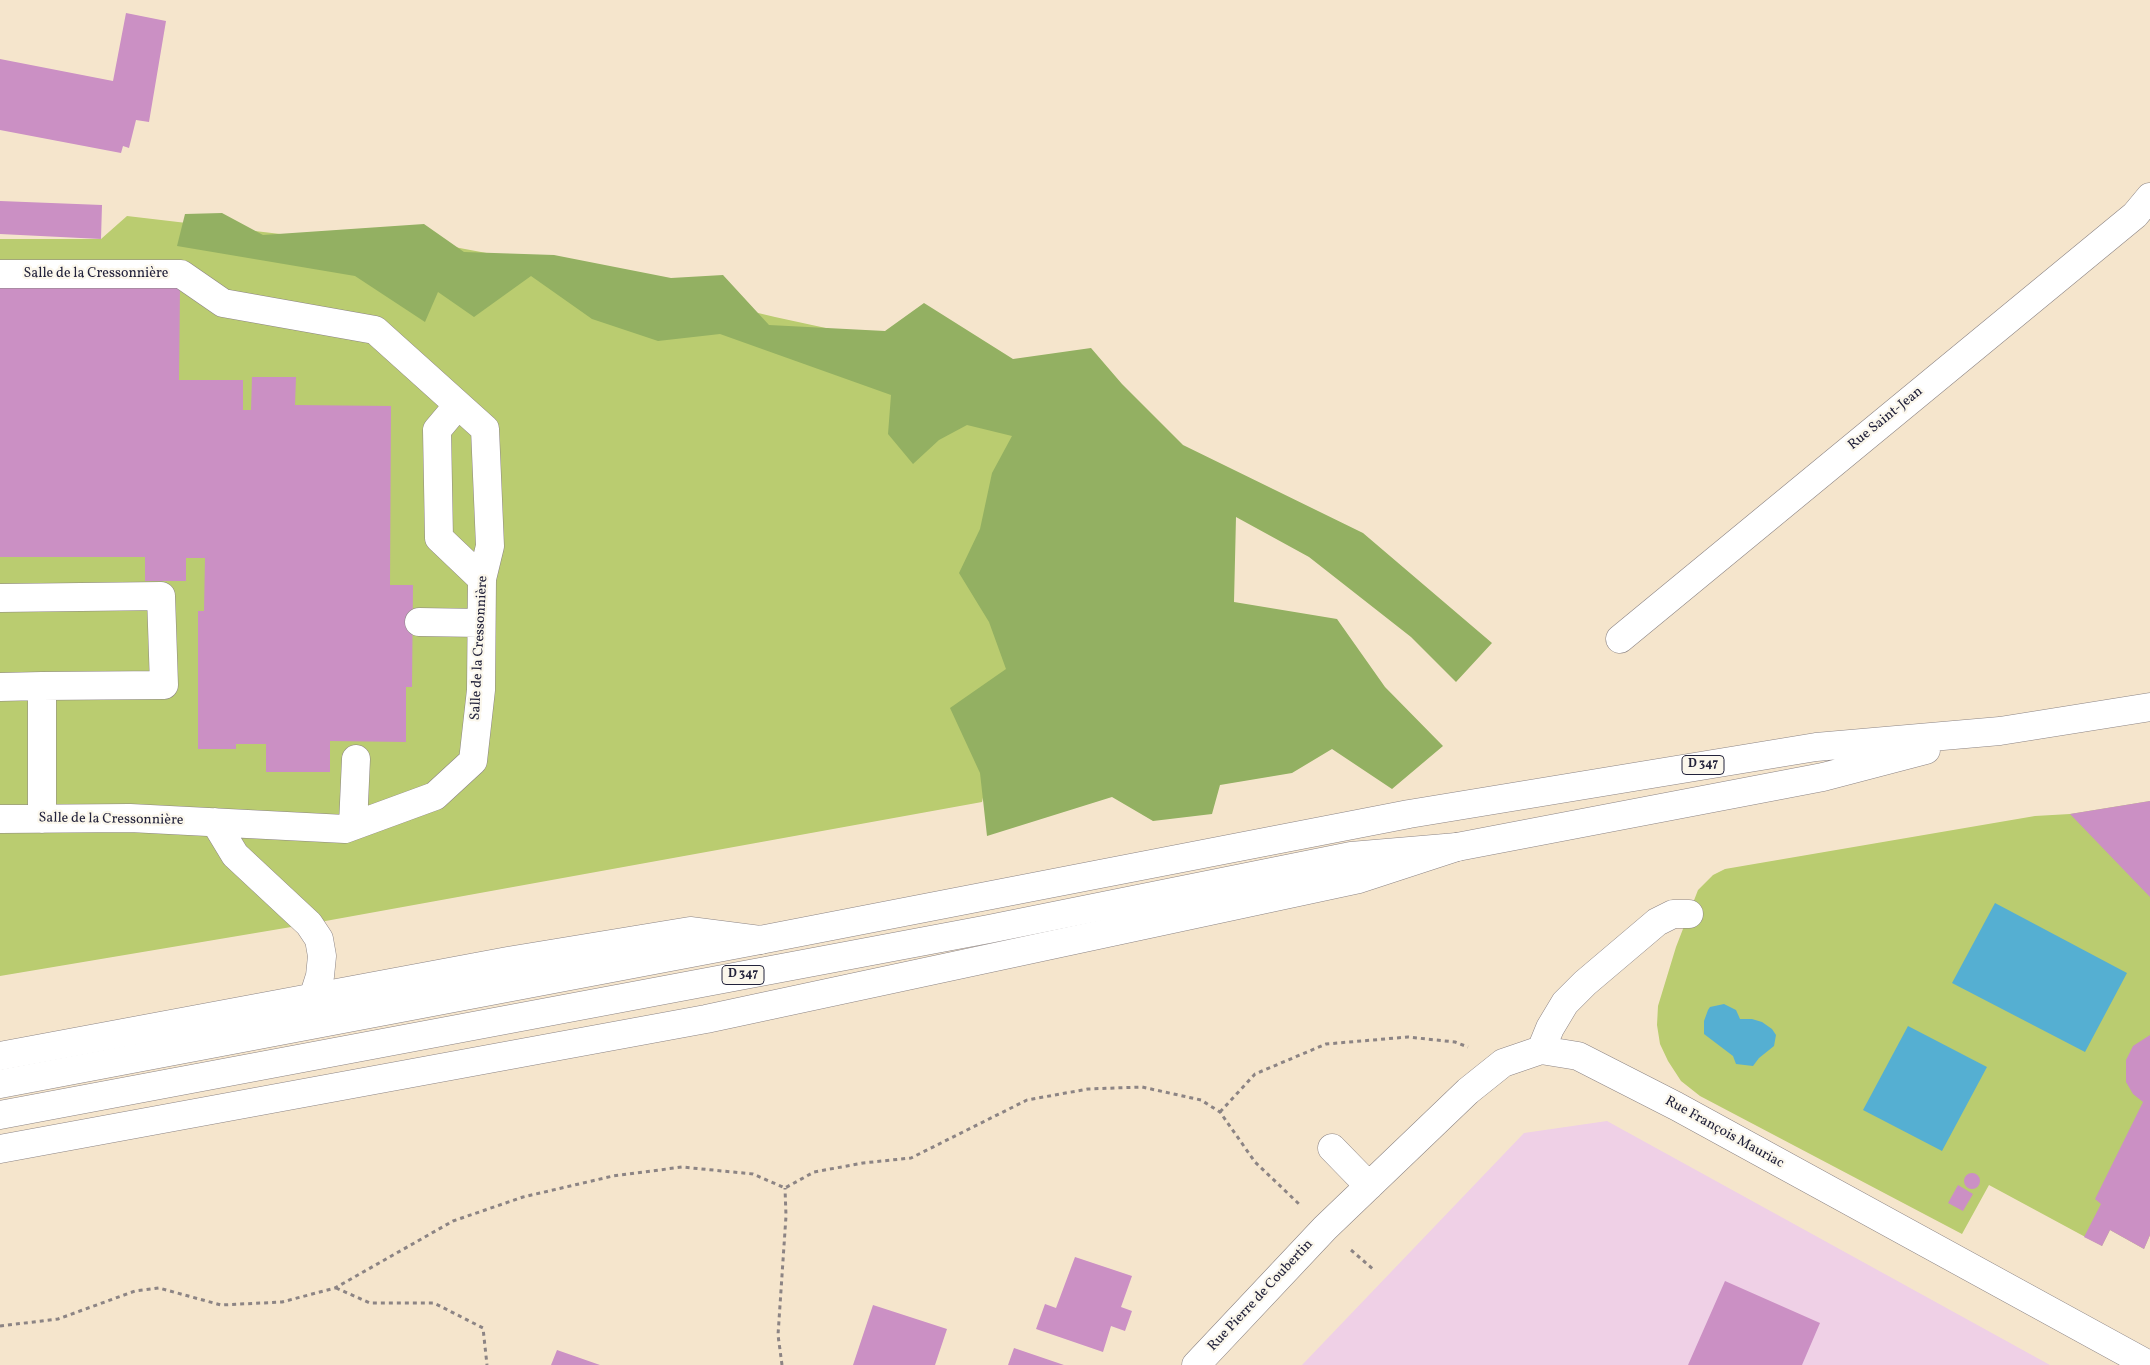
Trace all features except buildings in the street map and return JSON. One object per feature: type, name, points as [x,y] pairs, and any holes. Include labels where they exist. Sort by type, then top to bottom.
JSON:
[{"type":"main road","name":"Rue Saint-Jean","points":[[1620,639],[2128,221],[2150,197]]},
{"type":"main road","name":"Salle de la Cressonnière","points":[[0,274],[181,274],[223,303],[375,330],[485,428],[490,546],[482,579],[481,690],[473,761],[435,796],[345,829],[130,818],[0,819]]},
{"type":"main road","points":[[458,405],[437,430],[439,538],[482,579]]},
{"type":"main road","points":[[0,598],[161,596],[164,686],[0,687]]},
{"type":"main road","points":[[419,622],[481,623]]},
{"type":"main road","points":[[42,686],[42,819]]},
{"type":"main road","name":"D 347","points":[[0,1084],[760,940],[1409,814],[1816,747],[2000,731],[2150,707]]},
{"type":"main road","points":[[0,1149],[716,1017],[1359,879],[1456,848],[1824,777],[2000,731]]},
{"type":"main road","points":[[354,825],[356,759]]},
{"type":"main road","points":[[214,822],[235,855],[309,924],[319,939],[321,966],[313,998]]},
{"type":"main road","name":"D 347","points":[[0,1115],[970,932],[1351,856],[1456,848]]},
{"type":"main road","points":[[1541,1050],[1550,1028],[1565,1003],[1585,983],[1657,922],[1674,914],[1689,914]]},
{"type":"main road","points":[[0,1056],[508,961],[690,931],[760,940]]},
{"type":"main road","name":"Rue François Mauriac","points":[[1335,1236],[1369,1186],[1468,1091],[1503,1063],[1541,1050],[1578,1056],[1676,1106],[2149,1365]]},
{"type":"main road","points":[[1332,1148],[1369,1186]]},
{"type":"main road","name":"Rue Pierre de Coubertin","points":[[1196,1365],[1335,1236]]},
{"type":"path","points":[[1220,1112],[1255,1074],[1326,1044],[1408,1037],[1455,1042],[1472,1048]]},
{"type":"path","points":[[785,1188],[814,1172],[863,1163],[911,1158],[1027,1100],[1088,1089],[1142,1087],[1201,1100],[1220,1112],[1254,1162],[1304,1208]]},
{"type":"path","points":[[0,1326],[58,1319],[135,1291],[159,1288],[221,1305],[282,1302],[335,1288],[453,1221],[523,1197],[613,1176],[682,1167],[754,1174],[785,1188]]},
{"type":"path","points":[[782,1365],[778,1335],[785,1188]]},
{"type":"path","points":[[1335,1236],[1374,1270]]},
{"type":"path","points":[[335,1288],[370,1304],[434,1303],[483,1328],[488,1365]]},
{"type":"shaded area","points":[[1607,1121],[2050,1365],[1302,1365],[1524,1133]]},
{"type":"green space","points":[[222,213],[263,235],[424,224],[464,252],[554,255],[671,278],[723,275],[769,325],[885,331],[924,303],[1013,359],[1091,348],[1122,384],[1183,445],[1363,533],[1492,643],[1456,682],[1411,637],[1309,557],[1236,517],[1234,602],[1337,619],[1385,687],[1443,746],[1392,789],[1332,749],[1292,773],[1220,785],[1212,814],[1153,821],[1112,797],[987,836],[980,773],[950,708],[1006,669],[989,622],[959,573],[980,529],[992,473],[1012,436],[967,425],[939,440],[913,464],[888,434],[891,395],[720,334],[658,341],[592,319],[531,276],[474,317],[438,292],[425,322],[355,276],[177,246],[185,214]]},
{"type":"green space","points":[[127,216],[323,239],[433,243],[577,270],[775,317],[1075,382],[982,802],[309,924],[0,976],[0,239],[101,239]]},
{"type":"green space","points":[[2150,801],[2150,1235],[2144,1249],[2110,1230],[2102,1246],[1989,1185],[1962,1234],[1700,1096],[1681,1081],[1668,1061],[1660,1044],[1657,1025],[1658,1006],[1676,947],[1698,890],[1713,875],[1725,869],[2035,816],[2070,814]]},
{"type":"water","points":[[1995,903],[2127,973],[2085,1052],[1952,983]]},
{"type":"water","points":[[1724,1004],[1736,1010],[1740,1019],[1752,1019],[1762,1022],[1772,1029],[1776,1035],[1774,1046],[1759,1058],[1753,1066],[1736,1064],[1733,1056],[1704,1034],[1704,1021],[1710,1007]]},
{"type":"water","points":[[1908,1026],[1987,1067],[1942,1151],[1863,1110]]}]
